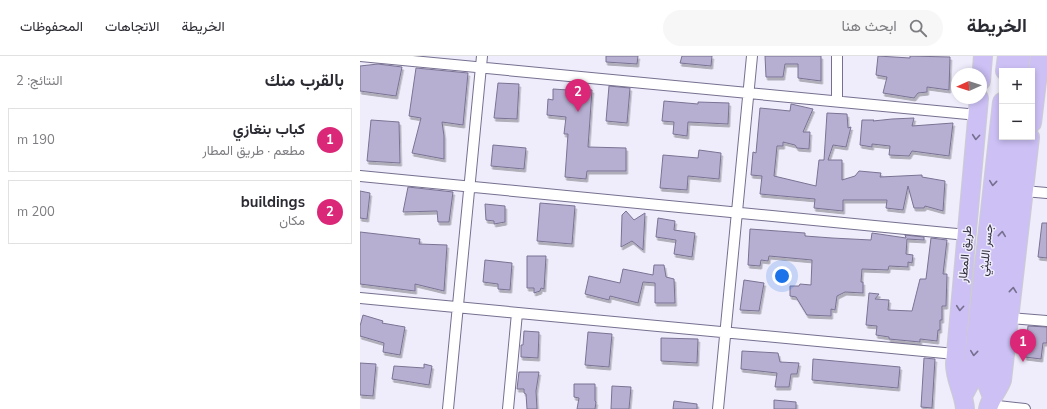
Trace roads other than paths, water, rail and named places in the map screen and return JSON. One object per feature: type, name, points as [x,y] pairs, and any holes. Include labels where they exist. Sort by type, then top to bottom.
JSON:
[{"type":"highway","points":[[982,68],[983,56]]},
{"type":"highway","points":[[1005,68],[1007,56]]},
{"type":"highway","points":[[1019,68],[1021,56]]},
{"type":"highway","points":[[1034,104],[1037,59]]},
{"type":"highway","name":"جسر الليثي","points":[[964,402],[972,375],[1002,104]]},
{"type":"highway","name":"طريق المطار","points":[[964,402],[955,372],[955,354],[979,106]]},
{"type":"highway","name":"جسر الليثي","points":[[990,404],[986,376],[1012,140]]},
{"type":"highway","points":[[990,404],[1002,380],[1030,140]]},
{"type":"street","points":[[360,56],[837,101],[979,106]]},
{"type":"street","points":[[448,409],[482,56]]},
{"type":"street","points":[[718,409],[752,56]]},
{"type":"street","points":[[837,56],[837,101]]},
{"type":"street","points":[[360,176],[966,234]]},
{"type":"street","points":[[1024,191],[1047,193]]},
{"type":"street","points":[[360,298],[955,354]]},
{"type":"street","points":[[508,409],[517,313]]},
{"type":"street","points":[[1010,318],[1047,321]]},
{"type":"street","points":[[990,404],[1009,408],[1025,409]]},
{"type":"place","name":"buildings","points":[[578,112]]},
{"type":"place","name":"كباب بنغازي","points":[[1023,362]]}]
